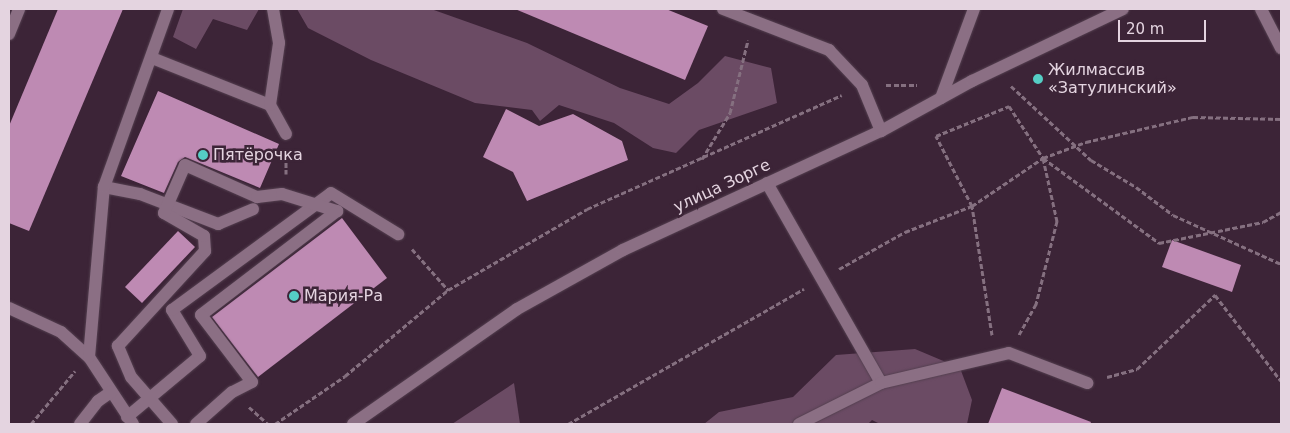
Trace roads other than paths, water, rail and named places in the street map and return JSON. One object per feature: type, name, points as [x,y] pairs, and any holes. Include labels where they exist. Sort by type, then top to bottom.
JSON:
[{"type":"street","points":[[9,34],[19,9]]},
{"type":"street","points":[[89,356],[104,187],[152,58],[168,9]]},
{"type":"street","points":[[273,9],[279,43],[270,105],[286,134]]},
{"type":"street","points":[[723,9],[760,14],[829,50],[862,86],[882,131]]},
{"type":"street","points":[[942,98],[974,9]]},
{"type":"street","name":"улица Зорге","points":[[353,424],[517,309],[623,250],[882,131],[942,98],[1123,9]]},
{"type":"street","points":[[1261,9],[1281,48]]},
{"type":"street","points":[[152,58],[270,105]]},
{"type":"street","points":[[172,424],[131,377],[118,346],[206,251],[204,236],[164,213],[185,166],[257,197],[282,194],[337,211],[201,315],[252,382],[232,392],[196,424]]},
{"type":"street","points":[[767,183],[881,383]]},
{"type":"street","points":[[104,187],[140,194],[218,224],[252,208]]},
{"type":"street","points":[[9,308],[61,332],[89,356],[130,420],[150,398],[200,356],[172,310],[315,204],[331,193],[398,234]]},
{"type":"street","points":[[799,424],[881,383],[1009,353],[1086,383]]},
{"type":"street","points":[[80,424],[98,401],[111,392]]},
{"type":"place","name":"Жилмассив «Затулинский»","points":[[1038,79]]},
{"type":"place","name":"Пятёрочка","points":[[203,155]]},
{"type":"place","name":"Мария-Ра","points":[[294,296]]}]
